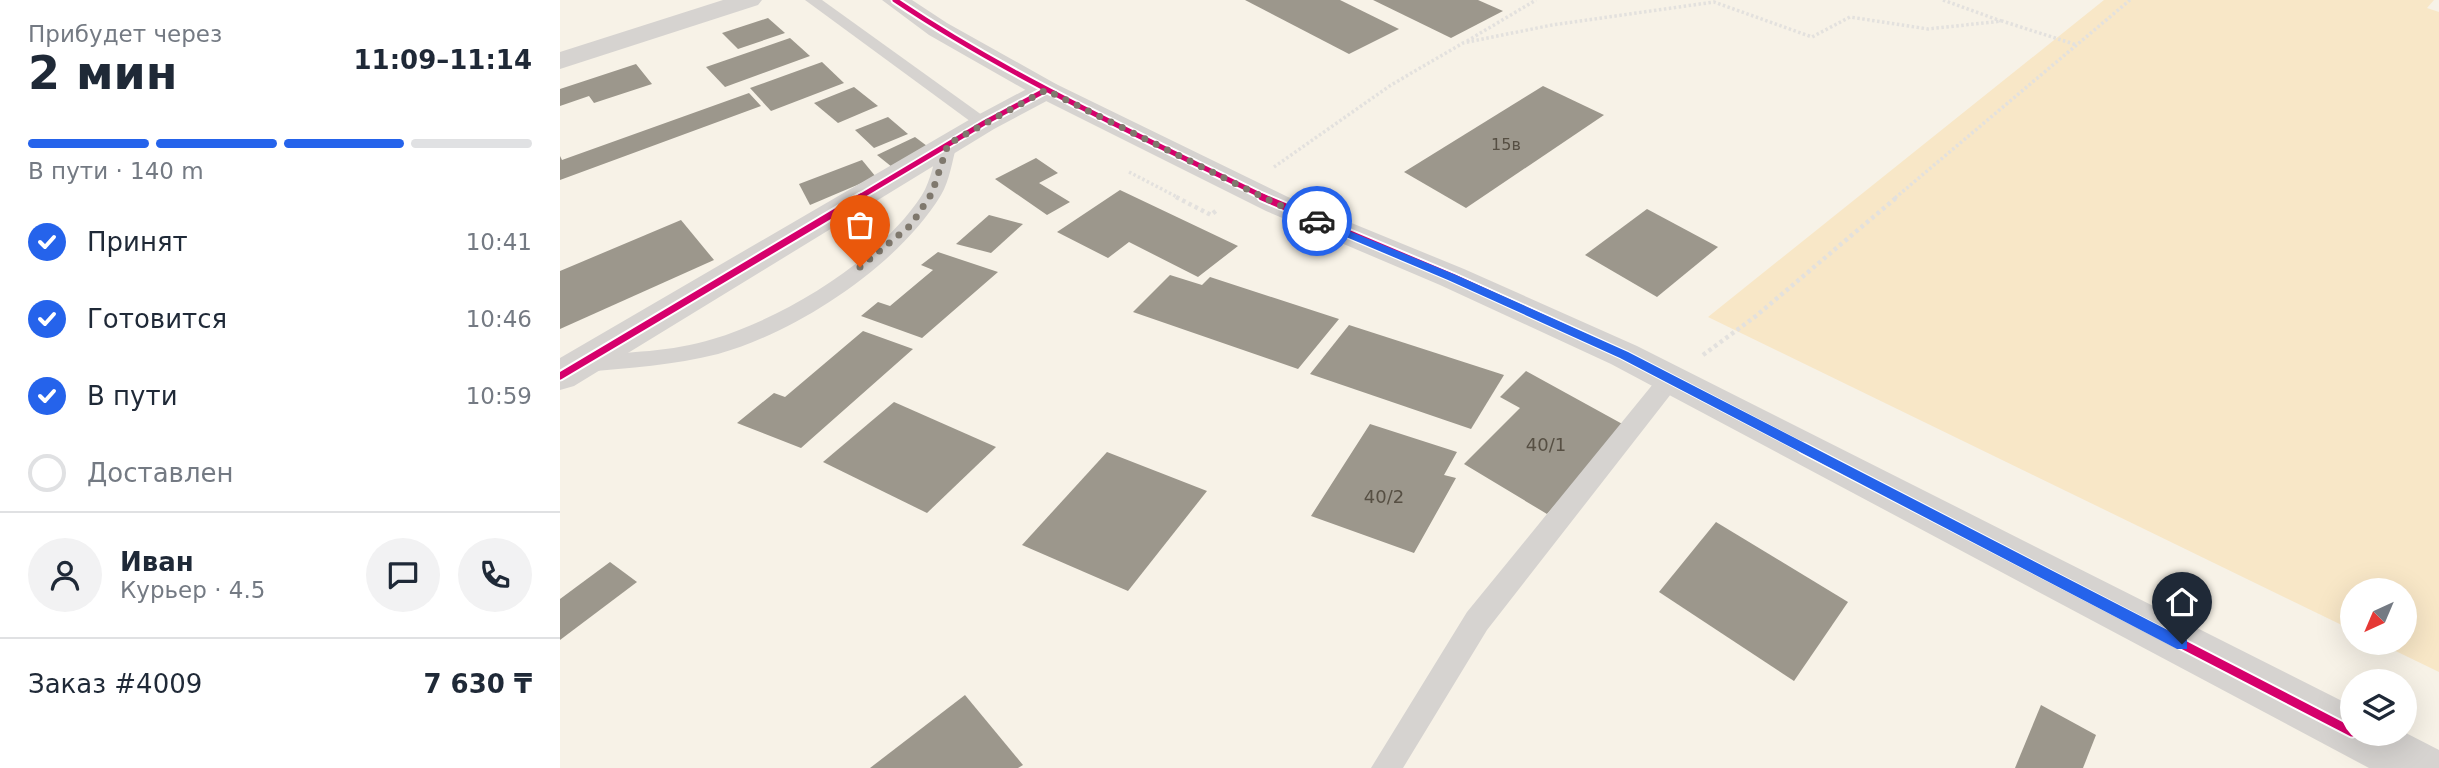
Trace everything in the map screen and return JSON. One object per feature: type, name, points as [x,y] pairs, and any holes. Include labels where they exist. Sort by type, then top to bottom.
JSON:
[{"type":"street","points":[[560,61],[750,0]]},
{"type":"street","points":[[895,0],[938,29],[1046,90],[1277,204],[1452,277],[1624,355],[2340,726]]},
{"type":"street","points":[[569,370],[948,144],[1046,90]]},
{"type":"street","points":[[2378,746],[2421,768]]},
{"type":"lane","points":[[812,0],[984,123]]},
{"type":"lane","points":[[569,370],[665,357],[716,346],[764,330],[876,256],[911,225],[932,193],[948,144]]},
{"type":"lane","points":[[1385,768],[1477,621],[1670,379]]},
{"type":"path","points":[[1127,170],[1211,215],[1301,145],[1391,85],[1536,0]]},
{"type":"path","points":[[1943,0],[2077,45]]},
{"type":"path","points":[[1670,379],[1756,316],[2130,0]]},
{"type":"path","points":[[1463,43],[1552,25],[1714,2],[1812,37],[1850,17],[1928,29],[2002,21]]},
{"type":"shaded area","points":[[2104,0],[2434,0],[2427,8],[2439,12],[2439,672],[2404,655],[2417,655],[2417,578],[2340,578],[2340,624],[1708,317]]},
{"type":"building","points":[[1245,0],[1340,0],[1399,29],[1349,54]]},
{"type":"building","points":[[1373,0],[1478,0],[1503,11],[1451,38]]},
{"type":"building","points":[[768,18],[785,33],[738,49],[722,33]]},
{"type":"building","points":[[790,38],[810,56],[725,87],[706,67]]},
{"type":"building","points":[[822,62],[844,83],[771,111],[750,88]]},
{"type":"building","points":[[636,64],[652,84],[594,103],[589,96],[560,106],[560,89]]},
{"type":"building","points":[[1543,86],[1604,115],[1466,208],[1404,172]]},
{"type":"building","points":[[854,87],[878,106],[838,123],[814,103]]},
{"type":"building","points":[[749,93],[761,106],[560,180],[560,156],[562,160]]},
{"type":"building","points":[[888,117],[908,134],[874,148],[855,130]]},
{"type":"building","points":[[915,137],[931,149],[892,167],[877,155]]},
{"type":"building","points":[[1036,158],[1058,173],[1039,183],[1070,202],[1047,215],[995,179]]},
{"type":"building","points":[[862,160],[876,177],[810,205],[799,184]]},
{"type":"building","points":[[1120,190],[1238,246],[1198,277],[1129,242],[1108,258],[1057,232]]},
{"type":"building","points":[[1647,209],[1718,247],[1657,297],[1585,255]]},
{"type":"building","points":[[989,215],[1023,224],[991,253],[956,244]]},
{"type":"building","points":[[681,220],[714,260],[560,329],[560,271]]},
{"type":"building","points":[[938,252],[998,272],[922,338],[861,316],[878,302],[890,306],[933,270],[921,265]]},
{"type":"building","points":[[1170,275],[1202,285],[1210,277],[1339,319],[1298,369],[1133,312]]},
{"type":"building","points":[[1349,325],[1504,375],[1471,429],[1310,374]]},
{"type":"building","points":[[863,331],[913,349],[801,448],[737,423],[774,393],[785,397]]},
{"type":"building","points":[[1526,371],[1626,426],[1547,514],[1464,464],[1520,408],[1500,397]]},
{"type":"building","points":[[894,402],[996,447],[927,513],[823,462]]},
{"type":"building","points":[[1370,424],[1457,452],[1444,475],[1456,478],[1414,553],[1311,516]]},
{"type":"building","points":[[1107,452],[1207,491],[1128,591],[1022,545]]},
{"type":"building","points":[[1716,522],[1848,602],[1794,681],[1659,592]]},
{"type":"building","points":[[610,562],[637,582],[560,640],[560,599]]},
{"type":"building","points":[[965,695],[1023,765],[1018,768],[870,768]]},
{"type":"building","points":[[2041,705],[2096,735],[2083,768],[2015,768]]},
{"type":"cycle path","points":[[895,0],[938,29],[1046,90],[1277,204],[1452,277],[1624,355],[2340,726]]},
{"type":"cycle path","points":[[560,376],[984,123],[1046,90]]},
{"type":"way so far","points":[[860,267],[911,225],[932,193],[948,144],[1046,90],[1277,204],[1317,221]]},
{"type":"route","points":[[1317,221],[1452,277],[1624,355],[2182,644]]}]
